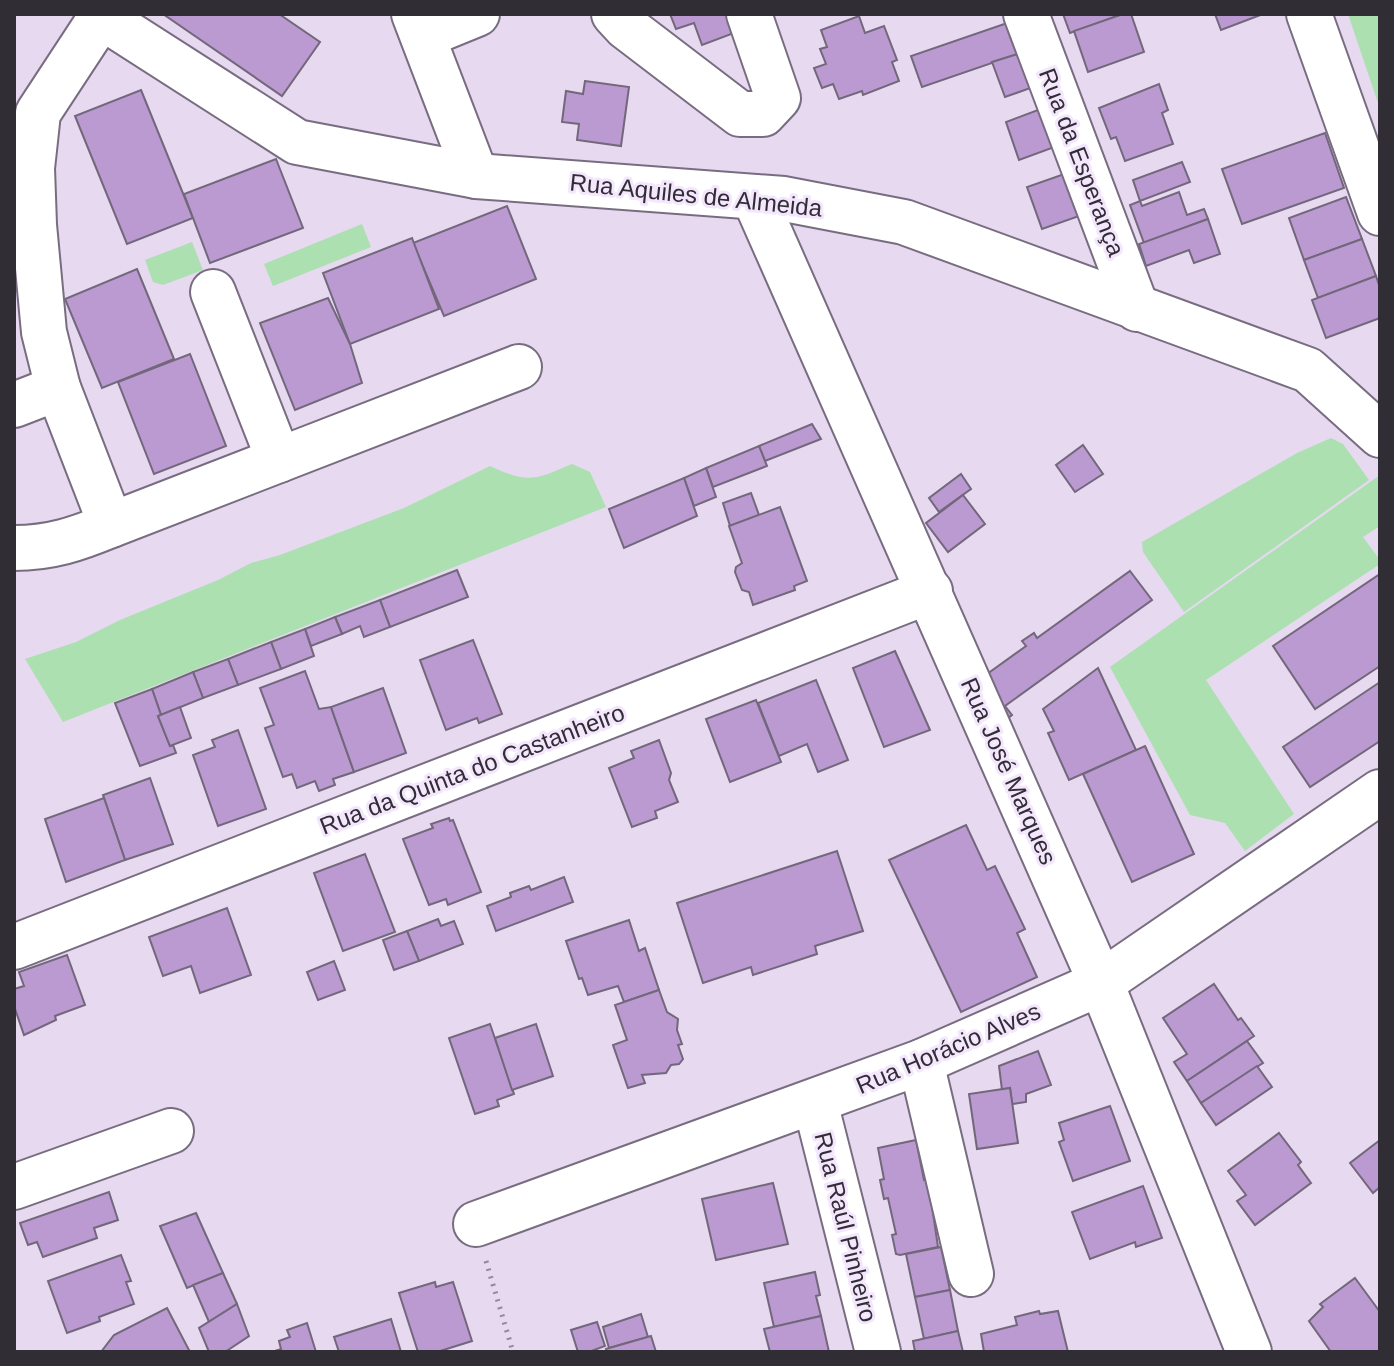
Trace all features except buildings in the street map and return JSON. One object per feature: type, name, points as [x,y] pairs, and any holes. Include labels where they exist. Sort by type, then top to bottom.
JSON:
[{"type":"street","points":[[476,176],[418,25],[477,14]]},
{"type":"street","points":[[614,14],[626,27],[740,114],[763,114],[778,98],[749,14]]},
{"type":"street","name":"Rua da Esperança","points":[[1026,14],[1137,309]]},
{"type":"street","points":[[1309,14],[1380,213]]},
{"type":"street","points":[[99,16],[38,113],[32,168],[44,332],[58,388],[111,525]]},
{"type":"street","name":"Rua Aquiles de Almeida","points":[[99,16],[297,142],[476,176],[784,199],[904,222],[1308,370],[1380,435]]},
{"type":"street","name":"Rua José Marques","points":[[754,197],[1101,983],[1249,1352]]},
{"type":"street","points":[[213,292],[279,460]]},
{"type":"street","points":[[14,548],[44,548],[111,525],[519,367]]},
{"type":"street","points":[[14,405],[58,388]]},
{"type":"street","name":"Rua da Quinta do Castanheiro","points":[[14,947],[930,591]]},
{"type":"street","name":"Rua Horácio Alves","points":[[476,1224],[921,1062],[1101,983],[1380,792]]},
{"type":"street","points":[[921,1062],[971,1274]]},
{"type":"street","name":"Rua Raúl Pinheiro","points":[[815,1102],[878,1352]]},
{"type":"street","points":[[14,1187],[171,1131]]},
{"type":"path","points":[[476,1224],[513,1352]]},
{"type":"green space","points":[[1348,14],[1380,14],[1380,109]]},
{"type":"green space","points":[[362,224],[371,247],[273,286],[264,264]]},
{"type":"green space","points":[[192,242],[203,270],[163,285],[153,282],[145,260]]},
{"type":"green space","points":[[1331,438],[1343,444],[1369,480],[1184,612],[1143,552],[1142,542],[1297,453]]},
{"type":"green space","points":[[572,464],[590,472],[606,507],[63,722],[25,659],[76,642],[251,563],[404,508],[490,466],[514,476],[531,478]]},
{"type":"green space","points":[[1380,475],[1380,526],[1363,537],[1380,564],[1206,680],[1294,814],[1245,851],[1225,823],[1190,815],[1110,667]]}]
